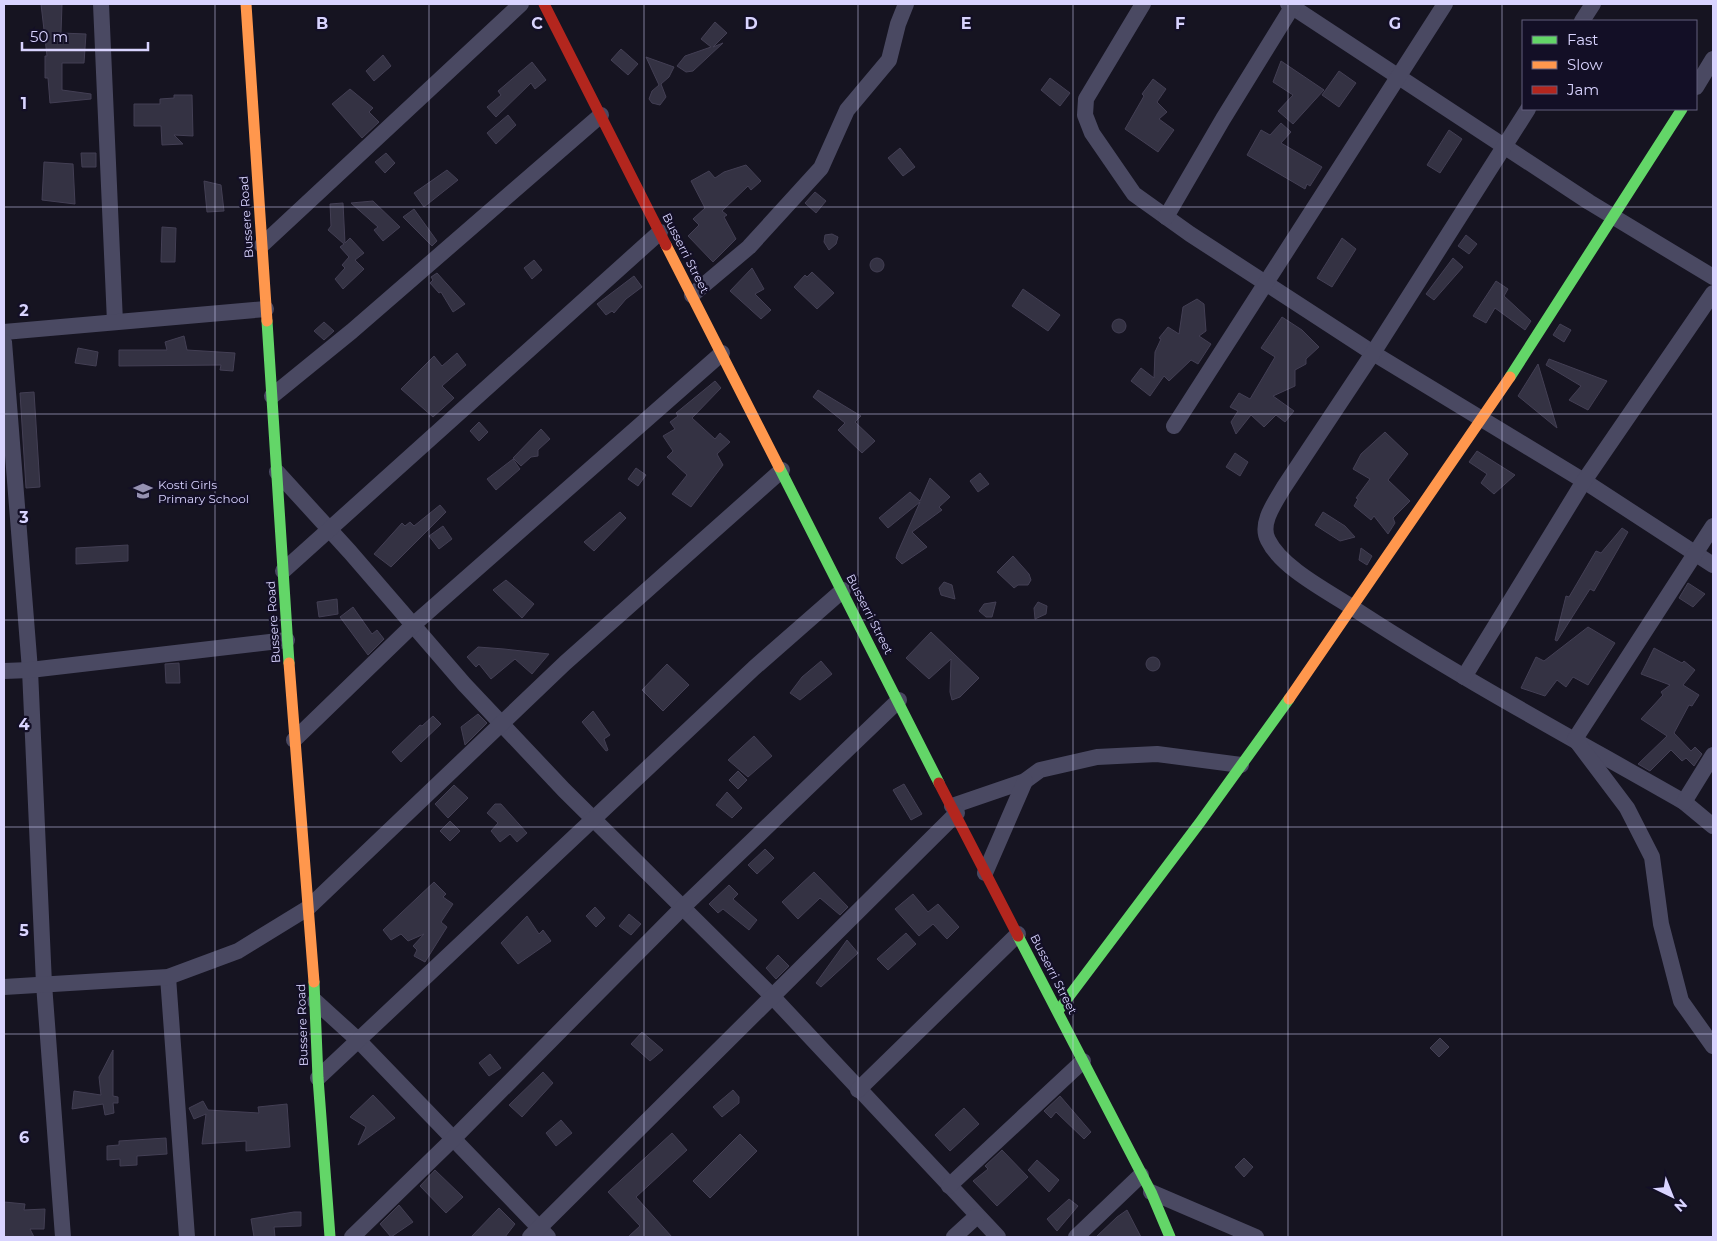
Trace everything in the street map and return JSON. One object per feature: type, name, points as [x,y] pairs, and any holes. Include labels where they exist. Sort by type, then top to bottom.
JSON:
[{"type":"main road","name":"Bussere Road","points":[[246,4],[294,740],[315,1002],[318,1078],[330,1237]]},
{"type":"main road","name":"Busserri Street","points":[[544,4],[899,700],[985,873],[1151,1192],[1170,1237]]},
{"type":"main road","points":[[1058,1011],[1241,765],[1483,419],[1614,218],[1681,110]]},
{"type":"street","points":[[101,4],[115,322]]},
{"type":"street","points":[[262,245],[521,4]]},
{"type":"street","points":[[692,295],[749,247],[821,168],[847,110],[890,60],[898,24],[906,4]]},
{"type":"street","points":[[1143,4],[1086,98],[1085,115],[1092,133],[1134,194],[1373,353],[1584,481],[1713,565]]},
{"type":"street","points":[[1174,426],[1445,4]]},
{"type":"street","points":[[1583,20],[1593,4]]},
{"type":"street","points":[[1166,217],[1292,5],[1398,77],[1614,218],[1713,277]]},
{"type":"street","points":[[1697,85],[1713,59]]},
{"type":"street","points":[[1527,110],[1373,353],[1271,508],[1266,522],[1266,538],[1275,550],[1311,581],[1352,608],[1464,677],[1684,802],[1713,826]]},
{"type":"street","points":[[272,396],[352,331],[600,115]]},
{"type":"street","points":[[283,571],[660,232]]},
{"type":"street","points":[[1464,677],[1584,481],[1713,293]]},
{"type":"street","points":[[4,332],[266,309]]},
{"type":"street","points":[[4,342],[30,670],[44,984],[63,1237]]},
{"type":"street","points":[[294,740],[413,625],[722,353]]},
{"type":"street","points":[[4,987],[168,977],[238,950],[308,908],[572,656],[782,470]]},
{"type":"street","points":[[277,472],[464,684],[593,819],[771,995],[858,1090],[998,1237]]},
{"type":"street","points":[[1575,740],[1713,526]]},
{"type":"street","points":[[318,1078],[754,668],[843,590]]},
{"type":"street","points":[[4,670],[30,670],[288,640]]},
{"type":"street","points":[[352,1237],[453,1139],[682,908],[899,700]]},
{"type":"street","points":[[1575,740],[1627,808],[1652,857],[1661,924],[1681,1000],[1713,1046]]},
{"type":"street","points":[[315,1002],[358,1040],[453,1139],[539,1234],[954,810],[1025,781],[1040,770],[1097,757],[1157,754],[1241,765]]},
{"type":"street","points":[[1684,802],[1713,755]]},
{"type":"street","points":[[985,873],[1025,781]]},
{"type":"street","points":[[858,1090],[1018,934]]},
{"type":"street","points":[[168,977],[187,1237]]},
{"type":"street","points":[[949,1186],[1083,1061]]},
{"type":"street","points":[[1076,1237],[1141,1175]]},
{"type":"street","points":[[1151,1192],[1256,1237]]},
{"type":"street","points":[[954,1237],[977,1216]]},
{"type":"building","points":[[41,4],[62,4],[61,33],[86,34],[84,63],[62,63],[62,90],[91,94],[91,99],[50,103],[48,78],[45,78],[45,56],[47,56]]},
{"type":"building","points":[[715,22],[727,33],[713,47],[723,43],[693,71],[686,72],[677,66],[685,56],[711,47],[701,39]]},
{"type":"building","points":[[621,49],[638,64],[628,75],[611,60]]},
{"type":"building","points":[[383,55],[391,66],[374,81],[366,71]]},
{"type":"building","points":[[646,57],[674,67],[669,77],[661,84],[666,97],[660,105],[652,103],[649,99],[652,91],[659,85]]},
{"type":"building","points":[[1281,61],[1324,90],[1293,124],[1278,111],[1293,95],[1273,82]]},
{"type":"building","points":[[532,62],[546,80],[535,89],[531,83],[496,117],[487,107],[501,95],[498,91]]},
{"type":"building","points":[[1339,71],[1356,83],[1339,107],[1322,95]]},
{"type":"building","points":[[1050,78],[1070,93],[1060,106],[1041,90]]},
{"type":"building","points":[[1153,79],[1166,89],[1157,102],[1167,112],[1159,119],[1174,130],[1158,152],[1125,129],[1144,96],[1142,94]]},
{"type":"building","points":[[350,89],[373,108],[369,112],[379,122],[362,138],[332,104]]},
{"type":"building","points":[[174,95],[192,95],[193,136],[174,135],[183,144],[162,145],[161,126],[134,126],[134,104],[160,104],[160,99],[174,98]]},
{"type":"building","points":[[508,115],[516,125],[496,144],[487,133]]},
{"type":"building","points":[[1281,123],[1291,132],[1281,143],[1322,167],[1310,186],[1307,184],[1305,189],[1247,155],[1261,130],[1270,135]]},
{"type":"building","points":[[1449,130],[1462,139],[1440,173],[1427,165]]},
{"type":"building","points":[[900,148],[915,167],[903,176],[888,158]]},
{"type":"building","points":[[81,153],[96,153],[96,167],[82,167]]},
{"type":"building","points":[[386,153],[395,163],[385,173],[375,162]]},
{"type":"building","points":[[44,162],[73,164],[75,204],[42,200]]},
{"type":"building","points":[[746,165],[761,181],[751,190],[748,186],[722,211],[727,215],[724,217],[736,239],[713,262],[688,236],[699,225],[693,219],[705,208],[691,181],[709,171],[715,178],[724,172]]},
{"type":"building","points":[[447,170],[458,180],[424,207],[414,193]]},
{"type":"building","points":[[204,181],[221,185],[224,211],[207,212]]},
{"type":"building","points":[[815,192],[826,201],[816,213],[805,203]]},
{"type":"building","points":[[373,201],[400,227],[383,241],[374,230],[378,227],[351,203]]},
{"type":"building","points":[[343,203],[345,243],[350,238],[364,253],[355,260],[364,269],[343,289],[335,279],[345,268],[342,265],[349,257],[340,247],[344,244],[328,230],[331,226],[330,204]]},
{"type":"building","points":[[414,209],[437,241],[432,246],[403,217]]},
{"type":"building","points":[[162,227],[176,228],[175,262],[161,262]]},
{"type":"building","points":[[832,234],[838,237],[836,244],[829,250],[824,242],[825,235]]},
{"type":"building","points":[[1466,235],[1477,244],[1469,254],[1458,246]]},
{"type":"building","points":[[1342,238],[1356,249],[1332,287],[1317,278]]},
{"type":"building","points":[[877,258],[882,260],[884,265],[882,270],[877,272],[872,270],[870,265],[872,260]]},
{"type":"building","points":[[1453,258],[1463,267],[1434,300],[1426,294]]},
{"type":"building","points":[[534,260],[542,270],[532,279],[524,268]]},
{"type":"building","points":[[752,268],[764,289],[755,294],[771,310],[761,319],[730,291]]},
{"type":"building","points":[[812,272],[834,293],[817,309],[794,287],[805,275],[807,277]]},
{"type":"building","points":[[437,273],[465,304],[453,312],[441,292],[439,293],[430,283],[433,280],[431,277]]},
{"type":"building","points":[[634,276],[642,287],[626,299],[614,313],[612,311],[606,315],[597,304]]},
{"type":"building","points":[[1496,281],[1508,289],[1504,296],[1531,321],[1525,330],[1495,308],[1486,323],[1473,316]]},
{"type":"building","points":[[1023,289],[1060,315],[1048,331],[1012,306]]},
{"type":"building","points":[[1197,299],[1204,304],[1206,331],[1199,336],[1211,344],[1198,364],[1191,360],[1169,381],[1164,376],[1150,396],[1131,381],[1141,368],[1154,378],[1155,352],[1161,339],[1159,338],[1168,327],[1179,334],[1183,307]]},
{"type":"building","points":[[1282,317],[1302,330],[1319,347],[1306,359],[1306,364],[1295,370],[1295,386],[1273,396],[1294,411],[1285,422],[1276,415],[1264,427],[1251,415],[1236,434],[1231,422],[1238,411],[1230,407],[1239,393],[1250,399],[1275,357],[1261,348]]},
{"type":"building","points":[[1119,319],[1124,321],[1126,326],[1124,331],[1119,333],[1114,331],[1112,326],[1114,321]]},
{"type":"building","points":[[324,322],[334,331],[324,340],[314,331]]},
{"type":"building","points":[[1560,324],[1571,330],[1564,342],[1553,335]]},
{"type":"building","points":[[184,336],[187,350],[235,353],[233,371],[220,370],[221,365],[119,366],[119,350],[167,350],[165,342]]},
{"type":"building","points":[[78,348],[98,352],[96,366],[75,363]]},
{"type":"building","points":[[457,353],[466,365],[442,386],[454,398],[433,417],[401,389],[434,356],[442,366]]},
{"type":"building","points":[[1549,359],[1607,381],[1588,410],[1569,400],[1581,386],[1546,365]]},
{"type":"building","points":[[1538,364],[1557,428],[1518,396]]},
{"type":"building","points":[[715,381],[721,388],[692,418],[715,439],[720,433],[730,442],[717,454],[723,465],[691,507],[672,494],[687,475],[667,457],[673,451],[663,436],[675,429],[670,422],[678,416],[676,413]]},
{"type":"building","points":[[818,390],[861,416],[855,422],[875,441],[862,453],[838,430],[845,423],[813,397]]},
{"type":"building","points":[[34,392],[40,487],[26,488],[20,393]]},
{"type":"building","points":[[479,422],[488,432],[479,441],[470,431]]},
{"type":"building","points":[[541,429],[550,439],[538,450],[538,456],[531,457],[521,466],[513,458]]},
{"type":"building","points":[[1385,432],[1408,454],[1388,480],[1410,501],[1393,518],[1395,523],[1388,534],[1374,516],[1371,520],[1354,506],[1358,499],[1356,498],[1370,479],[1353,469],[1361,454]]},
{"type":"building","points":[[1477,451],[1515,475],[1494,494],[1481,483],[1487,474],[1469,462]]},
{"type":"building","points":[[1235,453],[1248,462],[1240,476],[1226,467]]},
{"type":"building","points":[[513,459],[520,469],[496,490],[487,479]]},
{"type":"building","points":[[636,468],[646,475],[638,486],[628,479]]},
{"type":"building","points":[[980,473],[989,484],[978,492],[970,481]]},
{"type":"building","points":[[930,478],[950,497],[939,507],[942,510],[912,532],[927,547],[902,564],[896,558],[897,554],[920,502],[888,528],[879,518],[910,492],[920,501]]},
{"type":"building","points":[[440,505],[446,512],[391,567],[374,554],[402,523],[405,526],[410,522],[414,526]]},
{"type":"building","points":[[620,512],[626,518],[594,551],[584,542]]},
{"type":"building","points":[[1323,512],[1345,526],[1355,537],[1340,541],[1315,525]]},
{"type":"building","points":[[443,526],[452,539],[439,549],[429,536]]},
{"type":"building","points":[[1622,528],[1628,532],[1594,591],[1590,589],[1557,641],[1555,640],[1566,596],[1569,597],[1596,551],[1601,553]]},
{"type":"building","points":[[128,545],[128,561],[76,564],[76,548]]},
{"type":"building","points":[[1361,548],[1372,556],[1367,565],[1359,560]]},
{"type":"building","points":[[1013,556],[1029,574],[1031,580],[1028,585],[1018,585],[1014,588],[997,572]]},
{"type":"building","points":[[506,580],[534,604],[522,618],[493,590]]},
{"type":"building","points":[[944,582],[952,585],[955,599],[941,595],[939,588]]},
{"type":"building","points":[[1688,583],[1705,594],[1693,607],[1679,598]]},
{"type":"building","points":[[337,599],[338,614],[319,617],[317,602]]},
{"type":"building","points":[[996,602],[992,617],[986,617],[979,611],[984,604]]},
{"type":"building","points":[[1038,602],[1047,606],[1046,614],[1035,619],[1034,608]]},
{"type":"building","points":[[353,607],[372,634],[377,630],[384,639],[368,655],[340,617]]},
{"type":"building","points":[[1588,627],[1615,643],[1588,685],[1573,677],[1566,687],[1557,680],[1545,696],[1521,688],[1536,657],[1544,661]]},
{"type":"building","points":[[931,632],[979,678],[960,697],[952,700],[950,692],[951,659],[929,679],[906,658]]},
{"type":"building","points":[[478,647],[549,654],[532,674],[515,659],[491,679],[479,664],[476,667],[467,657]]},
{"type":"building","points":[[1654,648],[1682,663],[1684,661],[1695,670],[1683,685],[1699,695],[1692,706],[1689,705],[1674,733],[1691,751],[1695,747],[1702,754],[1694,766],[1686,758],[1682,761],[1671,750],[1650,771],[1638,764],[1667,736],[1641,719],[1663,695],[1661,692],[1670,685],[1641,674]]},
{"type":"building","points":[[1153,657],[1158,659],[1160,664],[1158,669],[1153,671],[1148,669],[1146,664],[1148,659]]},
{"type":"building","points":[[821,661],[832,674],[800,700],[790,693],[802,677]]},
{"type":"building","points":[[179,663],[180,683],[166,683],[165,664]]},
{"type":"building","points":[[667,664],[689,685],[663,711],[642,690]]},
{"type":"building","points":[[593,711],[610,735],[604,739],[608,750],[606,751],[582,722]]},
{"type":"building","points":[[478,714],[487,723],[465,745],[461,727]]},
{"type":"building","points":[[433,716],[441,724],[401,762],[392,752],[420,725],[422,726]]},
{"type":"building","points":[[754,736],[772,756],[748,777],[728,760]]},
{"type":"building","points":[[738,771],[747,780],[738,789],[729,780]]},
{"type":"building","points":[[904,784],[922,814],[911,820],[893,790]]},
{"type":"building","points":[[454,785],[468,798],[448,818],[435,804]]},
{"type":"building","points":[[727,792],[742,808],[732,818],[716,805]]},
{"type":"building","points":[[495,804],[501,804],[527,833],[517,842],[510,834],[500,842],[491,831],[498,823],[487,813]]},
{"type":"building","points":[[450,821],[460,831],[450,841],[440,831]]},
{"type":"building","points":[[765,849],[774,858],[757,874],[748,865]]},
{"type":"building","points":[[814,872],[848,907],[840,915],[820,898],[798,919],[782,902]]},
{"type":"building","points":[[434,882],[446,894],[443,897],[453,904],[441,922],[447,927],[425,962],[414,956],[417,950],[413,946],[424,934],[408,941],[401,934],[391,940],[383,930]]},
{"type":"building","points":[[729,885],[738,894],[733,899],[757,920],[749,930],[723,909],[718,913],[709,904]]},
{"type":"building","points":[[913,894],[928,912],[938,904],[959,927],[947,939],[933,924],[919,936],[895,909]]},
{"type":"building","points":[[595,907],[605,918],[596,927],[586,916]]},
{"type":"building","points":[[629,914],[641,924],[631,935],[619,926]]},
{"type":"building","points":[[527,916],[539,934],[543,930],[551,941],[518,964],[501,943]]},
{"type":"building","points":[[906,933],[916,944],[888,970],[877,959]]},
{"type":"building","points":[[847,940],[858,953],[821,987],[816,983]]},
{"type":"building","points":[[778,955],[789,966],[776,979],[766,968]]},
{"type":"building","points":[[642,1032],[663,1050],[650,1061],[631,1044]]},
{"type":"building","points":[[1440,1038],[1449,1047],[1439,1057],[1430,1048]]},
{"type":"building","points":[[113,1050],[113,1096],[118,1097],[118,1103],[113,1103],[114,1113],[105,1115],[103,1104],[72,1109],[74,1091],[101,1095],[99,1077]]},
{"type":"building","points":[[490,1054],[501,1068],[489,1076],[479,1063]]},
{"type":"building","points":[[543,1072],[553,1083],[522,1117],[509,1105]]},
{"type":"building","points":[[733,1090],[739,1097],[739,1103],[722,1117],[713,1107]]},
{"type":"building","points":[[373,1095],[395,1118],[358,1145],[366,1127],[350,1117]]},
{"type":"building","points":[[1060,1096],[1091,1132],[1084,1139],[1056,1112],[1051,1118],[1044,1111]]},
{"type":"building","points":[[203,1101],[208,1110],[259,1113],[258,1107],[287,1104],[290,1147],[246,1151],[246,1141],[202,1144],[206,1114],[194,1119],[189,1108]]},
{"type":"building","points":[[964,1108],[979,1124],[950,1151],[935,1135]]},
{"type":"building","points":[[561,1120],[572,1133],[556,1146],[546,1133]]},
{"type":"building","points":[[672,1133],[687,1150],[636,1197],[672,1237],[628,1237],[640,1226],[608,1192]]},
{"type":"building","points":[[740,1134],[757,1151],[710,1198],[693,1181]]},
{"type":"building","points":[[166,1138],[167,1154],[137,1156],[137,1165],[120,1166],[120,1159],[107,1160],[107,1146],[119,1145],[119,1141]]},
{"type":"building","points":[[1002,1150],[1028,1177],[997,1206],[973,1181],[988,1169],[985,1166]]},
{"type":"building","points":[[1244,1158],[1253,1167],[1244,1177],[1235,1167]]},
{"type":"building","points":[[1037,1160],[1059,1180],[1049,1192],[1028,1170]]},
{"type":"building","points":[[435,1170],[463,1197],[446,1213],[420,1186]]},
{"type":"building","points":[[1069,1199],[1078,1206],[1057,1231],[1047,1219]]},
{"type":"building","points":[[4,1202],[25,1204],[24,1210],[45,1209],[44,1229],[30,1229],[34,1237],[4,1237]]},
{"type":"building","points":[[399,1205],[413,1222],[391,1237],[380,1224]]},
{"type":"building","points":[[499,1208],[515,1224],[505,1237],[471,1237]]},
{"type":"building","points":[[1127,1210],[1141,1237],[1096,1237],[1117,1217]]},
{"type":"building","points":[[301,1212],[301,1226],[274,1227],[275,1237],[254,1237],[251,1219]]},
{"type":"traffic: fast","points":[[1510,377],[1681,110]]},
{"type":"traffic: fast","points":[[267,321],[289,663]]},
{"type":"traffic: fast","points":[[779,467],[939,783]]},
{"type":"traffic: fast","points":[[1058,1011],[1201,821],[1289,699]]},
{"type":"traffic: fast","points":[[1018,936],[1151,1192],[1170,1237]]},
{"type":"traffic: fast","points":[[314,982],[318,1078],[330,1237]]},
{"type":"traffic: slow","points":[[246,4],[267,321]]},
{"type":"traffic: slow","points":[[666,245],[779,467]]},
{"type":"traffic: slow","points":[[1289,699],[1510,377]]},
{"type":"traffic: slow","points":[[289,663],[314,982]]},
{"type":"traffic: jam","points":[[544,4],[666,245]]},
{"type":"traffic: jam","points":[[939,783],[1018,936]]},
{"type":"place","name":"Kosti Girls Primary School","points":[[143,491]]}]
